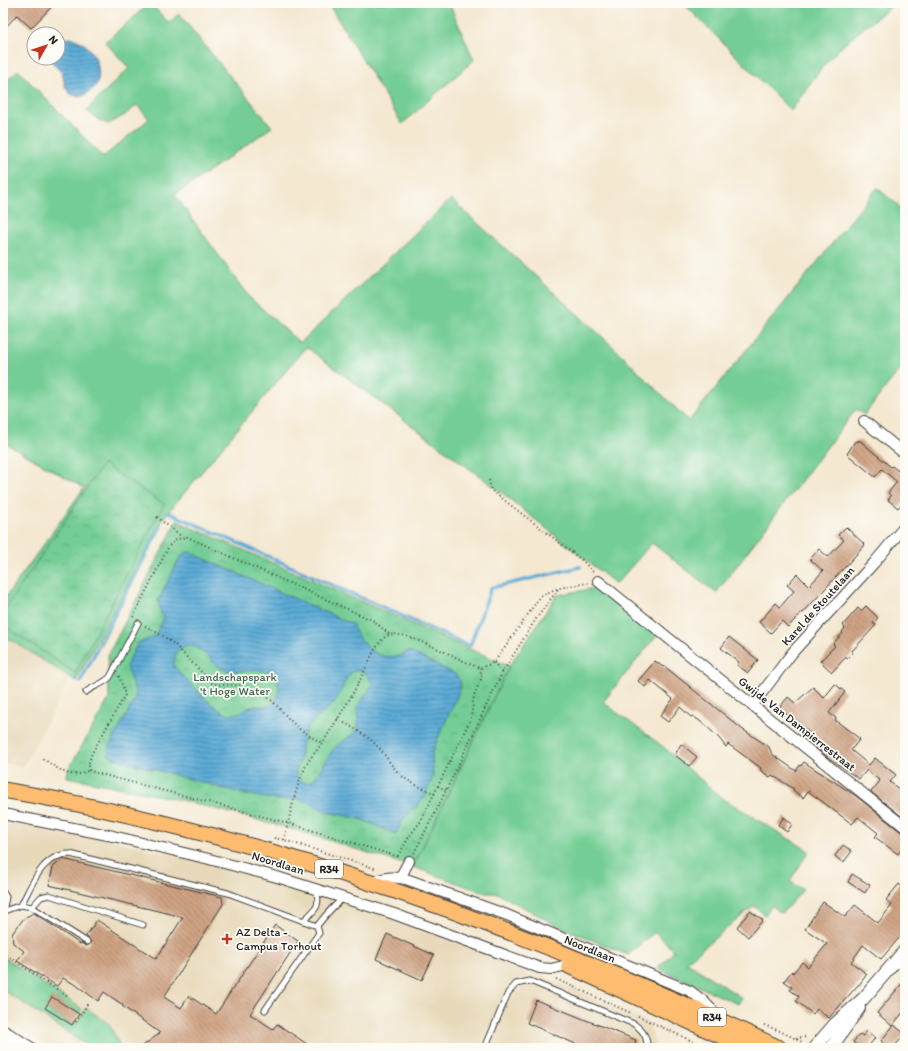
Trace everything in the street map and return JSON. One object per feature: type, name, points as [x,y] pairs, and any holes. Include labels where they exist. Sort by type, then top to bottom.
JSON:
[{"type":"main road","name":"Noordlaan","points":[[3,790],[136,817],[189,830],[313,864],[371,882],[500,928],[650,989],[779,1048]]},
{"type":"main road","name":"Noordlaan","points":[[3,799],[175,835],[237,851],[290,866],[416,906],[499,937],[567,965],[747,1048]]},
{"type":"street","points":[[864,421],[905,454]]},
{"type":"street","name":"Karel de Stoutelaan","points":[[752,706],[792,653],[874,563],[905,526]]},
{"type":"street","name":"Gwijde Van Dampierrestraat","points":[[598,581],[752,706],[905,827]]},
{"type":"street","name":"Noordlaan","points":[[3,814],[162,847],[247,869],[316,889],[448,933],[540,968],[551,969],[567,965]]},
{"type":"street","points":[[371,882],[383,878],[395,878],[410,861]]},
{"type":"street","name":"Noordlaan","points":[[395,878],[431,887],[507,915],[690,990],[728,1024]]},
{"type":"street","points":[[810,1046],[864,998],[905,950]]},
{"type":"street","points":[[831,1048],[854,1016],[864,998]]},
{"type":"street","points":[[3,1030],[17,1044]]},
{"type":"street","points":[[3,1039],[32,1048]]},
{"type":"lane","points":[[86,692],[96,685],[107,681],[138,623]]},
{"type":"lane","points":[[21,906],[38,872],[62,854],[70,854],[228,893],[317,926],[320,933],[265,1010]]},
{"type":"lane","points":[[303,921],[315,910],[319,900],[316,889]]},
{"type":"lane","points":[[3,892],[6,897],[3,911],[21,906],[32,907],[87,942]]},
{"type":"lane","points":[[32,907],[41,897],[49,896],[143,925]]},
{"type":"lane","points":[[317,926],[333,906],[344,898]]},
{"type":"lane","points":[[486,1048],[508,993],[516,984],[530,981],[634,1024],[646,1035],[648,1048]]},
{"type":"path","points":[[284,840],[294,801],[306,764],[322,743],[337,719],[374,652],[383,639],[390,635],[412,637],[466,663],[480,668],[494,662],[502,653],[540,597],[547,592],[598,581],[592,571],[582,560],[491,490],[489,480]]},
{"type":"path","points":[[157,517],[182,538]]},
{"type":"path","points":[[131,620],[169,546],[173,541],[187,537],[374,621],[390,635]]},
{"type":"path","points":[[410,861],[502,673],[536,619],[558,589]]},
{"type":"path","points":[[152,630],[163,636],[181,651],[212,683],[218,685],[241,685],[251,687],[271,701],[295,725],[322,743]]},
{"type":"path","points":[[494,662],[502,673]]},
{"type":"path","points":[[89,770],[89,762],[92,753],[125,695],[114,668]]},
{"type":"path","points":[[395,878],[398,856],[409,837],[421,821],[471,718],[474,696],[482,677],[480,668]]},
{"type":"path","points":[[337,719],[367,737],[379,748],[398,773],[416,785],[435,794]]},
{"type":"path","points":[[43,759],[66,773],[75,776],[89,770],[288,823],[398,856]]},
{"type":"path","points":[[438,786],[446,790]]},
{"type":"path","points":[[3,953],[68,997]]},
{"type":"path","points":[[540,968],[549,976],[707,1048]]},
{"type":"path","points":[[76,1022],[88,1003]]},
{"type":"path","points":[[760,1024],[810,1046]]},
{"type":"shaded area","points":[[3,635],[71,677],[23,767],[3,763]]},
{"type":"shaded area","name":"AZ Delta - Campus Torhout","points":[[3,818],[100,837],[248,873],[344,901],[506,959],[650,1023],[655,1048],[49,1048],[3,1018]]},
{"type":"green space","points":[[150,3],[169,23],[179,14],[272,127],[175,195],[248,296],[300,343],[451,199],[608,342],[689,421],[877,188],[905,211],[905,363],[864,415],[856,409],[716,593],[652,543],[616,584],[497,489],[306,347],[165,516],[76,681],[3,635],[3,601],[84,488],[3,442],[3,84],[18,70],[103,157],[149,119],[137,105],[125,115],[108,124],[100,121],[86,110],[129,68],[105,42]]},
{"type":"green space","points":[[328,3],[449,3],[474,60],[402,124]]},
{"type":"green space","points":[[683,3],[896,3],[859,32],[831,57],[807,87],[791,111]]},
{"type":"green space","points":[[103,464],[164,504],[75,673],[3,625],[3,612]]},
{"type":"green space","name":"Landschapspark 't Hoge Water","points":[[177,521],[509,666],[413,867],[292,829],[181,800],[67,777],[68,770],[109,699],[108,655]]},
{"type":"green space","points":[[595,588],[601,590],[657,635],[603,702],[662,746],[722,798],[809,851],[790,881],[803,890],[782,913],[771,906],[765,915],[754,906],[686,962],[742,998],[738,1004],[657,968],[674,951],[655,932],[628,955],[554,924],[497,893],[485,893],[413,867],[509,666],[557,595]]},
{"type":"green space","points":[[3,957],[82,1009],[79,1014],[52,997],[45,1008],[72,1025],[75,1022],[77,1023],[86,1008],[109,1024],[121,1048],[115,1046],[114,1048],[91,1048],[3,990]]},
{"type":"water","points":[[70,38],[83,43],[88,47],[96,59],[99,73],[98,80],[92,90],[84,96],[77,97],[69,93],[65,86],[62,73],[55,66],[66,66],[66,39]]},
{"type":"water","points":[[189,552],[352,624],[361,641],[375,652],[383,656],[391,657],[409,651],[455,674],[460,680],[461,687],[432,752],[433,777],[423,800],[403,819],[396,834],[360,819],[327,812],[309,802],[297,799],[279,800],[244,794],[113,758],[108,754],[109,747],[135,699],[136,694],[126,666],[138,643],[154,637],[163,620],[158,601],[183,554]],"holes":[[[188,645],[200,650],[216,665],[225,670],[236,672],[259,670],[270,673],[276,679],[279,688],[275,701],[270,705],[254,706],[235,714],[223,712],[200,693],[174,666],[177,652],[184,646]],[[360,670],[368,676],[372,685],[357,707],[358,726],[354,733],[334,748],[313,781],[306,783],[301,781],[296,776],[296,773],[304,735],[311,723],[337,699],[348,677],[355,671]]]},
{"type":"building","points":[[6,3],[55,3],[33,26],[29,26],[17,15],[3,30],[3,6]]},
{"type":"building","points":[[859,440],[891,467],[892,466],[903,475],[905,472],[905,500],[898,508],[888,500],[891,496],[888,493],[897,482],[882,469],[875,477],[847,454],[855,441],[858,442]]},
{"type":"building","points":[[846,527],[865,545],[803,613],[802,612],[788,627],[782,621],[771,633],[759,622],[776,603],[780,607],[794,591],[787,585],[797,574],[809,586],[823,571],[810,559],[819,549],[828,557],[844,540],[838,535]]},
{"type":"building","points":[[866,606],[878,618],[873,623],[876,625],[852,651],[853,653],[847,659],[846,657],[832,672],[820,661],[835,646],[833,644],[843,633],[842,632],[845,628],[843,625],[858,608],[861,611]]},
{"type":"building","points":[[729,637],[758,660],[748,673],[737,665],[739,662],[721,648]]},
{"type":"building","points":[[655,661],[663,667],[664,666],[742,729],[769,747],[772,754],[796,771],[804,762],[856,796],[901,832],[905,833],[905,845],[898,854],[875,837],[878,833],[858,817],[852,824],[808,791],[803,798],[793,790],[794,789],[772,775],[770,777],[760,770],[761,768],[728,744],[726,747],[705,725],[693,716],[691,717],[680,707],[668,722],[660,716],[673,699],[650,680],[645,687],[638,681]]},
{"type":"building","points":[[835,684],[845,692],[829,713],[836,718],[835,720],[860,739],[851,750],[869,765],[875,758],[896,775],[890,782],[905,794],[905,819],[871,792],[880,781],[867,770],[859,779],[825,755],[807,740],[811,734],[779,708],[788,697],[795,703],[813,687],[824,698]]},
{"type":"building","points":[[681,744],[697,757],[689,766],[675,755]]},
{"type":"building","points":[[784,817],[792,824],[787,832],[778,825]]},
{"type":"building","points":[[843,845],[852,851],[843,863],[835,856]]},
{"type":"building","points":[[63,859],[222,897],[223,904],[164,997],[181,1008],[189,996],[216,1014],[275,925],[298,941],[250,1014],[273,1029],[277,1024],[313,1048],[184,1048],[176,1043],[174,1048],[140,1048],[160,1033],[122,1006],[123,1005],[104,992],[98,1001],[76,985],[63,978],[57,986],[17,961],[24,951],[13,943],[12,934],[24,918],[34,913],[80,944],[81,943],[86,946],[91,942],[86,936],[97,920],[156,959],[183,917],[49,885],[53,867]]},
{"type":"building","points":[[852,874],[870,885],[865,893],[848,882]]},
{"type":"building","points":[[899,884],[905,889],[905,931],[881,959],[863,945],[851,962],[867,974],[859,985],[829,1018],[817,1009],[813,1014],[796,1001],[799,996],[790,990],[792,987],[784,981],[802,962],[808,967],[827,944],[805,929],[823,902],[845,917],[855,905],[878,923],[892,905],[886,900]]},
{"type":"building","points":[[750,911],[763,920],[748,937],[737,927]]},
{"type":"building","points":[[387,934],[434,955],[422,980],[376,959]]},
{"type":"building","points":[[905,980],[905,1010],[892,1026],[877,1013]]},
{"type":"building","points":[[52,997],[79,1014],[72,1025],[45,1008]]},
{"type":"building","points":[[536,1000],[636,1040],[633,1048],[585,1048],[527,1023]]},
{"type":"building","points":[[894,1025],[905,1034],[893,1048],[889,1048],[881,1041]]},
{"type":"building","points":[[867,1031],[875,1038],[867,1048],[860,1048],[853,1042],[860,1034],[863,1036]]},
{"type":"waterway","points":[[170,513],[470,646],[491,588],[580,567]]},
{"type":"waterway","points":[[80,682],[161,526]]},
{"type":"place","name":"AZ Delta - Campus Torhout","points":[[227,939]]}]
